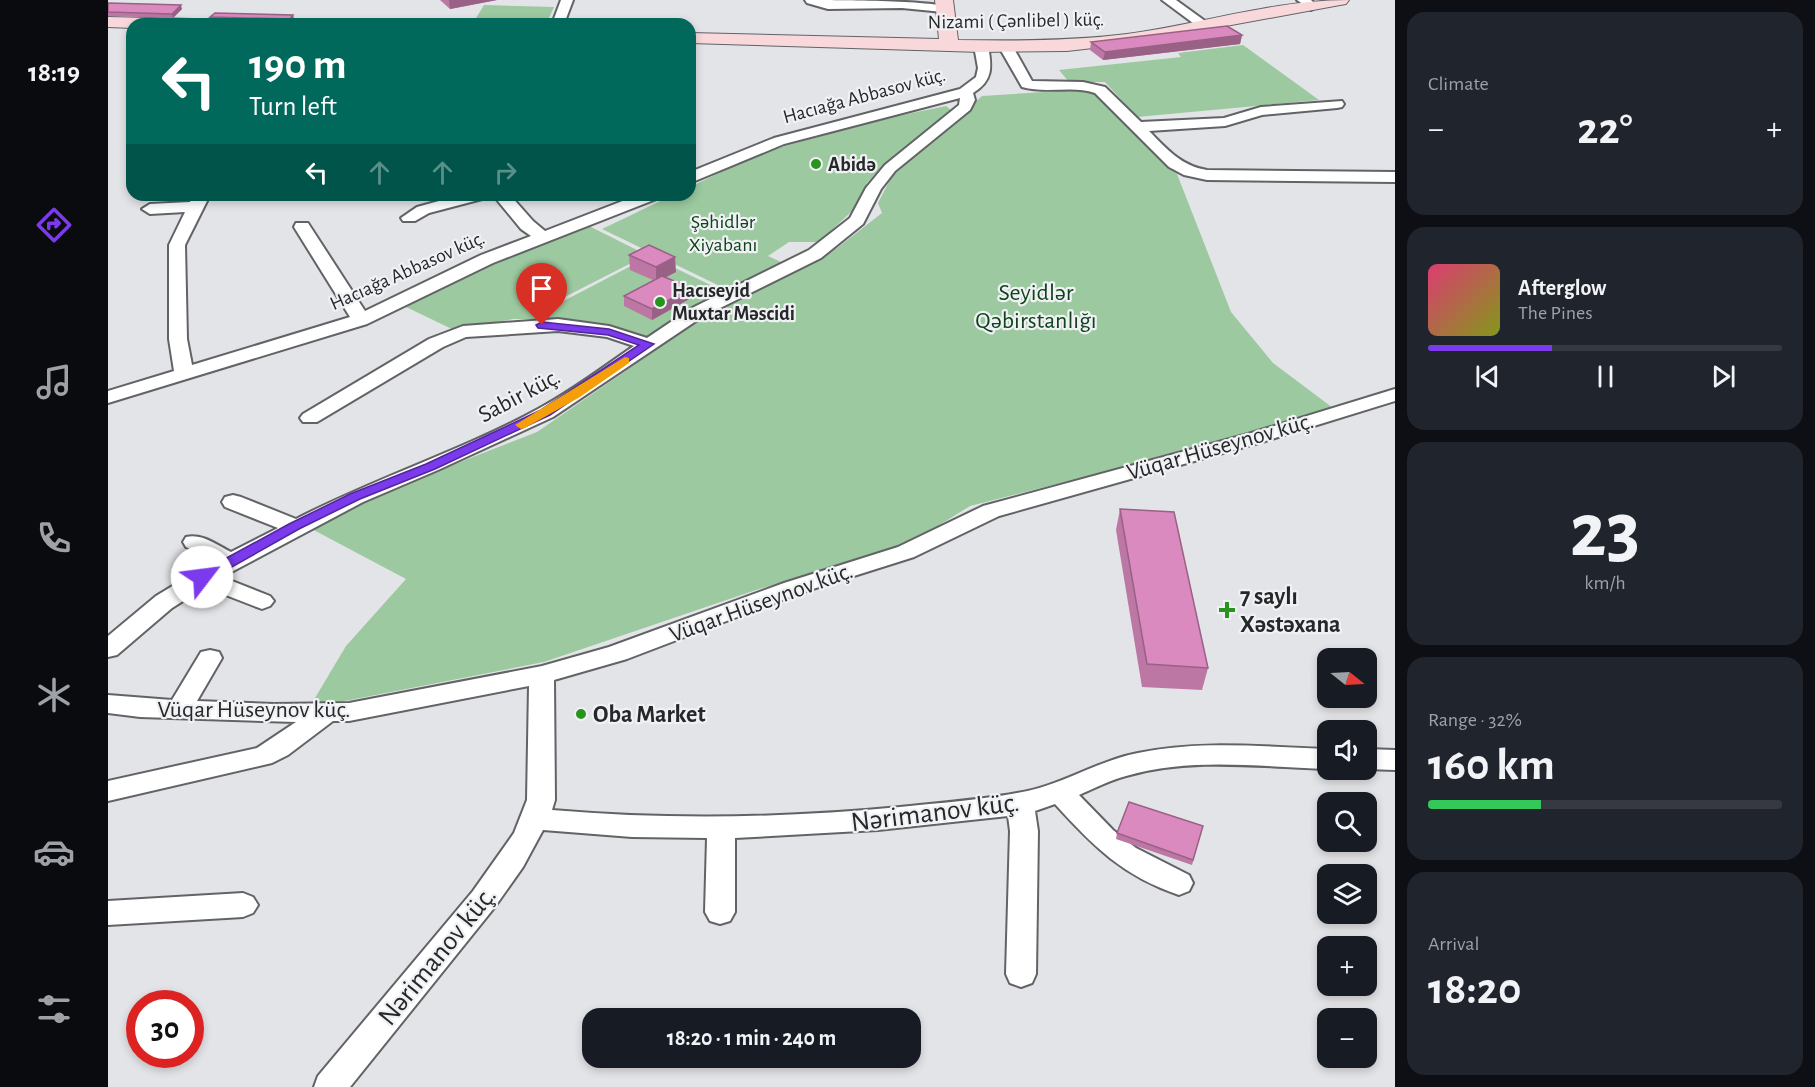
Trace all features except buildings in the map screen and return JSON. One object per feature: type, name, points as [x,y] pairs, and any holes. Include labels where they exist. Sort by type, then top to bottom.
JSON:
[{"type":"main road","name":"Nizami ( Çənlibel ) küç.","points":[[696,38],[1006,47],[1094,44],[1206,26],[1307,3],[1340,0]]},
{"type":"main road","points":[[944,4],[949,45]]},
{"type":"main road","points":[[108,22],[126,22]]},
{"type":"street","points":[[560,18],[567,0]]},
{"type":"street","points":[[811,0],[828,5],[944,4]]},
{"type":"street","points":[[1168,0],[1206,26]]},
{"type":"street","name":"Hacıağa Abbasov küç.","points":[[696,175],[771,144],[965,92],[982,80],[986,70],[981,46]]},
{"type":"street","points":[[1006,47],[1027,84],[1046,88],[1094,87],[1100,90],[1173,164],[1189,172],[1207,175],[1395,177]]},
{"type":"street","name":"Sabir küç.","points":[[108,649],[164,602],[202,577],[294,526],[546,413],[648,344],[721,300],[806,259],[857,221],[874,188],[890,168],[965,107],[968,100],[965,92]]},
{"type":"street","points":[[1136,127],[1225,122],[1261,111],[1337,104]]},
{"type":"street","points":[[150,209],[199,201]]},
{"type":"street","points":[[185,374],[178,339],[177,245],[199,201]]},
{"type":"street","points":[[409,218],[423,210],[457,201]]},
{"type":"street","points":[[506,201],[527,225],[542,236]]},
{"type":"street","name":"Hacıağa Abbasov küç.","points":[[108,397],[361,320],[487,259],[638,201]]},
{"type":"street","points":[[302,227],[361,320]]},
{"type":"street","points":[[310,418],[436,343],[463,332],[558,325],[609,332],[648,344]]},
{"type":"street","name":"Vüqar Hüseynov küç.","points":[[108,704],[140,708],[326,713],[378,707],[542,675],[618,653],[792,588],[906,552],[998,508],[1255,438],[1395,395]]},
{"type":"street","points":[[233,502],[294,526]]},
{"type":"street","points":[[194,542],[231,561]]},
{"type":"street","points":[[202,577],[262,601]]},
{"type":"street","points":[[179,709],[210,658]]},
{"type":"street","name":"Nərimanov küç.","points":[[330,1087],[474,911],[537,819],[541,800],[542,675]]},
{"type":"street","points":[[108,791],[263,756],[279,748],[326,713]]},
{"type":"street","name":"Nərimanov küç.","points":[[537,819],[644,827],[721,828],[863,821],[1020,804],[1060,792],[1134,763],[1163,759],[1317,759]]},
{"type":"street","points":[[1377,759],[1395,760]]},
{"type":"street","points":[[1060,792],[1103,838],[1126,856],[1179,883]]},
{"type":"street","points":[[1020,804],[1024,831],[1020,974]]},
{"type":"street","points":[[720,912],[721,828]]},
{"type":"street","points":[[108,913],[243,905]]},
{"type":"green space","points":[[484,5],[554,7],[549,18],[476,18]]},
{"type":"green space","points":[[1243,45],[1319,100],[1137,117],[1105,82],[1069,82],[1059,70],[1181,57],[1178,53]]},
{"type":"green space","name":"Seyidlər Qəbirstanlığı","points":[[1092,89],[1177,174],[1231,312],[1273,363],[1333,408],[1152,460],[970,506],[904,547],[756,590],[544,662],[309,708],[346,646],[406,579],[308,527],[353,504],[537,432],[733,297],[837,248],[882,213],[878,203],[892,176],[982,96]]},
{"type":"green space","name":"Şəhidlər Xiyabanı","points":[[946,106],[951,110],[874,175],[866,184],[870,186],[852,211],[819,242],[789,242],[768,256],[783,263],[726,289],[602,229],[660,201],[696,201],[696,184],[760,153],[878,120]]},
{"type":"green space","points":[[589,226],[647,255],[551,304],[540,319],[513,319],[454,330],[404,306],[483,267]]},
{"type":"green space","points":[[650,256],[723,291],[648,338],[603,326],[544,319],[554,306]]},
{"type":"slow traffic","points":[[521,425],[576,395],[625,361]]},
{"type":"place","name":"Abidə","points":[[816,164]]},
{"type":"place","name":"Hacıseyid Muxtar Məscidi","points":[[660,302]]},
{"type":"place","name":"7 saylı Xəstəxana","points":[[1227,610]]},
{"type":"place","name":"Oba Market","points":[[581,714]]},
{"type":"route","points":[[202,577],[294,526],[546,413],[590,386],[648,344],[609,332],[572,326],[542,325]]}]
